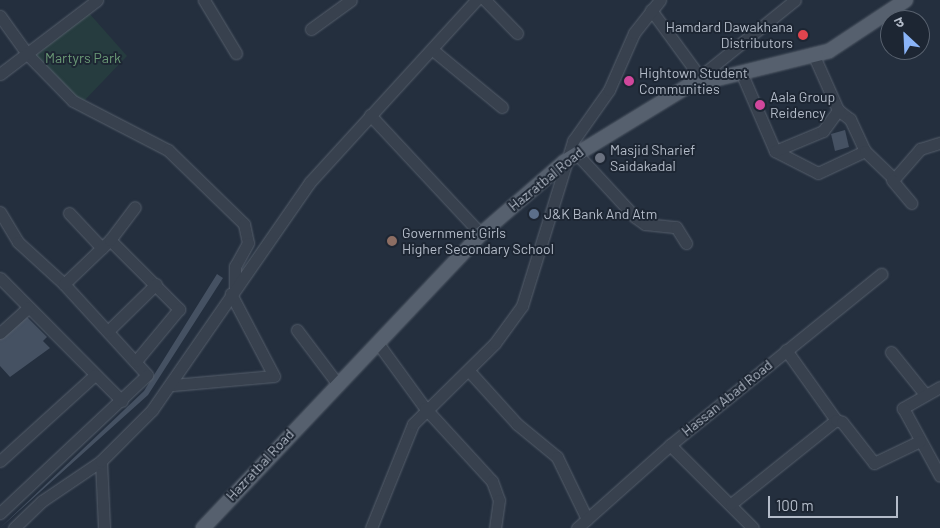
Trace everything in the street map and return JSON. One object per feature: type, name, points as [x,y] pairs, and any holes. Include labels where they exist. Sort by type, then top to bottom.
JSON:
[{"type":"main road","name":"Hazratbal Road","points":[[203,528],[337,383],[481,234],[564,162],[694,82],[814,56],[906,0]]},
{"type":"street","points":[[0,74],[28,55],[97,0]]},
{"type":"street","points":[[204,0],[236,53]]},
{"type":"street","points":[[311,29],[350,0]]},
{"type":"street","points":[[485,0],[517,33]]},
{"type":"street","points":[[371,528],[404,440],[424,408],[469,371],[522,306],[564,162],[578,130],[609,90],[634,33],[660,0]]},
{"type":"street","points":[[651,10],[694,82],[795,0]]},
{"type":"street","points":[[14,528],[42,501],[101,461],[173,385],[233,291],[310,182],[370,116],[434,51],[470,3]]},
{"type":"street","points":[[0,16],[28,55],[73,101],[177,157],[244,224],[248,243],[235,266],[233,291],[276,378],[173,385]]},
{"type":"street","points":[[434,51],[502,107]]},
{"type":"street","points":[[814,56],[838,110],[850,118],[865,151],[911,203]]},
{"type":"street","points":[[741,72],[775,151],[818,173],[865,151]]},
{"type":"street","points":[[775,151],[823,131],[838,110]]},
{"type":"street","points":[[370,116],[481,234]]},
{"type":"street","points":[[892,180],[920,149],[940,143]]},
{"type":"street","points":[[576,153],[635,217],[645,224],[676,226],[686,242]]},
{"type":"street","points":[[64,284],[106,244],[135,208]]},
{"type":"street","points":[[0,212],[18,242],[64,284],[136,361],[146,378],[35,476],[0,513]]},
{"type":"street","points":[[69,213],[156,284],[179,309],[136,361]]},
{"type":"street","name":"Hassan Abad Road","points":[[577,528],[670,445],[881,274]]},
{"type":"street","points":[[0,278],[122,401]]},
{"type":"street","points":[[108,331],[156,284]]},
{"type":"street","points":[[0,333],[28,308]]},
{"type":"street","points":[[296,330],[337,383]]},
{"type":"street","points":[[376,342],[424,408],[492,481],[499,500],[495,528]]},
{"type":"street","points":[[786,350],[836,420],[842,422],[874,463],[920,441]]},
{"type":"street","points":[[890,352],[924,393]]},
{"type":"street","points":[[469,371],[517,424],[557,457],[587,519]]},
{"type":"street","points":[[0,461],[95,375]]},
{"type":"street","points":[[940,387],[924,393],[903,408],[940,476]]},
{"type":"street","points":[[731,504],[836,420]]},
{"type":"street","points":[[670,445],[753,528]]},
{"type":"street","points":[[101,461],[104,528]]},
{"type":"green space","name":"Martyrs Park","points":[[89,13],[127,56],[83,102],[61,88],[62,81],[51,77],[35,56]]},
{"type":"building","points":[[845,130],[849,147],[835,151],[831,134]]},
{"type":"building","points":[[217,274],[223,278],[148,395],[0,528],[144,391]]},
{"type":"building","points":[[25,315],[47,337],[43,341],[50,348],[10,377],[0,366],[0,338]]},
{"type":"place","name":"Hamdard Dawakhana Distributors","points":[[803,35]]},
{"type":"place","name":"Hightown Student Communities","points":[[629,81]]},
{"type":"place","name":"Aala Group Reidency","points":[[760,105]]},
{"type":"place","name":"Masjid Sharief Saidakadal","points":[[600,158]]},
{"type":"place","name":"J&K Bank And Atm","points":[[534,214]]},
{"type":"place","name":"Government Girls Higher Secondary School","points":[[392,241]]}]
